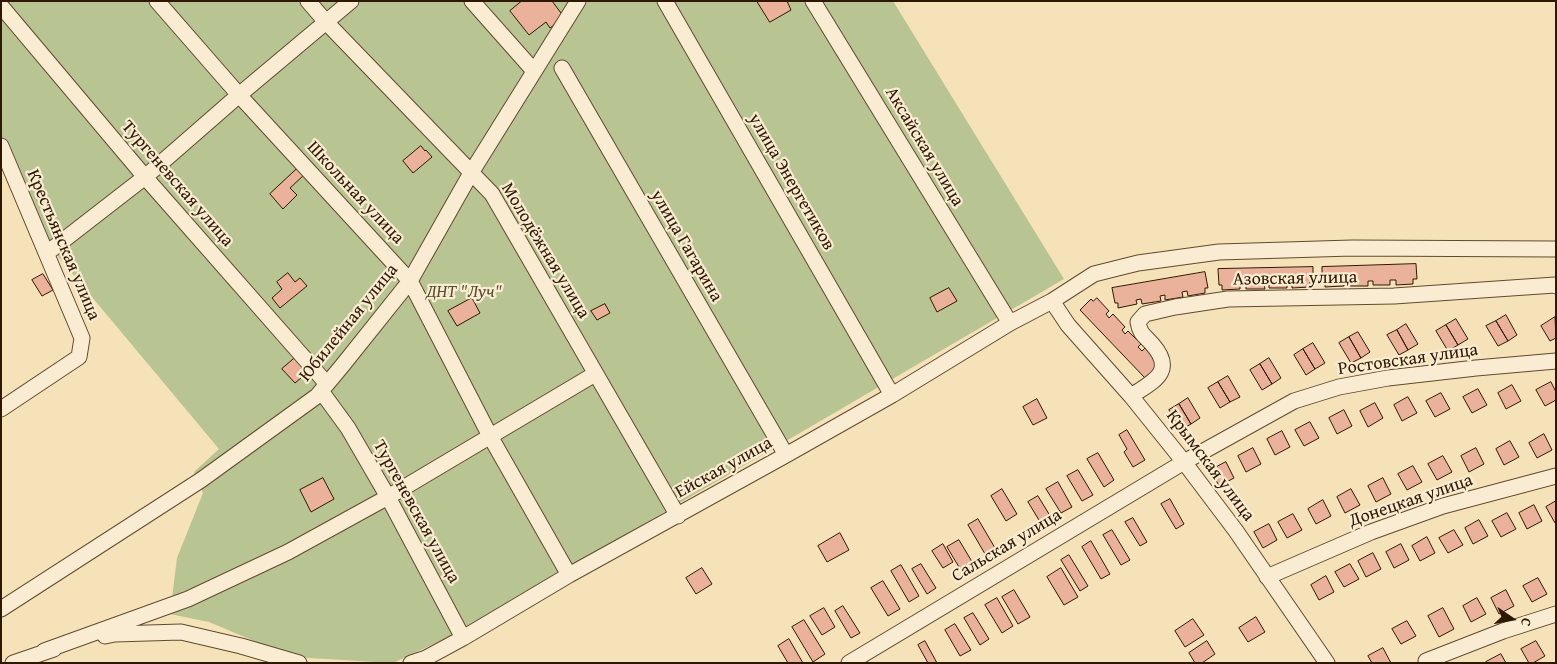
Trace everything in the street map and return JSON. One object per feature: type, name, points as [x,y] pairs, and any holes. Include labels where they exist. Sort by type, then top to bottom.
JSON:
[{"type":"street","name":"Школьная улица","points":[[157,1],[239,95],[410,281],[490,436],[566,570]]},
{"type":"street","name":"Молодёжная улица","points":[[308,1],[492,194],[674,510]]},
{"type":"street","points":[[47,253],[145,177],[351,1]]},
{"type":"street","points":[[472,1],[534,71]]},
{"type":"street","name":"Юбилейная улица","points":[[1,609],[200,480],[317,396],[410,281],[471,172],[578,1]]},
{"type":"street","name":"улица Энергетиков","points":[[665,1],[892,395]]},
{"type":"street","name":"Аксайская улица","points":[[813,1],[1007,317]]},
{"type":"street","name":"Тургеневская улица","points":[[1,6],[324,387],[388,496],[460,633]]},
{"type":"street","name":"улица Гагарина","points":[[562,68],[786,456]]},
{"type":"street","name":"Крестьянская улица","points":[[1,146],[82,338],[79,358],[1,409]]},
{"type":"street","name":"Ейская улица","points":[[411,663],[426,658],[460,633],[566,570],[674,510],[786,456],[892,395],[1007,317],[1052,301],[1094,274],[1138,263],[1219,252],[1352,248],[1556,249]]},
{"type":"street","name":"Азовская улица","points":[[1131,396],[1159,377],[1162,371],[1162,358],[1154,346],[1140,332],[1138,322],[1144,314],[1228,299],[1394,296],[1555,285]]},
{"type":"street","name":"Крымская улица","points":[[1052,301],[1068,325],[1188,460],[1236,531],[1274,574],[1327,663]]},
{"type":"street","name":"Ростовская улица","points":[[1188,460],[1294,401],[1340,387],[1388,378],[1556,361]]},
{"type":"street","points":[[13,663],[188,599],[288,552],[388,496],[595,374]]},
{"type":"street","name":"Сальская улица","points":[[849,663],[1188,460]]},
{"type":"street","name":"Донецкая улица","points":[[1274,574],[1371,532],[1425,513],[1556,476]]},
{"type":"street","points":[[1426,661],[1503,631],[1556,614]]},
{"type":"street","points":[[44,651],[115,634],[181,632],[241,646],[299,663]]},
{"type":"green space","name":"ДНТ \"Луч\"","points":[[1,1],[893,1],[1064,279],[455,634],[393,663],[292,657],[209,622],[170,614],[177,558],[203,493],[194,472],[219,449],[46,242],[1,145]]},
{"type":"building","points":[[522,1],[552,1],[564,17],[550,28],[546,22],[529,35],[510,11]]},
{"type":"building","points":[[757,1],[787,1],[791,10],[770,22]]},
{"type":"building","points":[[421,146],[432,157],[413,173],[403,161]]},
{"type":"building","points":[[299,167],[305,174],[290,188],[297,195],[283,209],[270,194]]},
{"type":"building","points":[[1416,264],[1417,279],[1413,279],[1413,284],[1396,285],[1396,280],[1390,280],[1390,285],[1373,285],[1373,281],[1368,281],[1368,286],[1349,286],[1349,281],[1344,282],[1344,286],[1325,287],[1325,282],[1322,282],[1322,267]]},
{"type":"building","points":[[1313,267],[1313,282],[1310,282],[1310,287],[1292,288],[1292,283],[1287,283],[1287,288],[1269,288],[1269,284],[1264,284],[1265,289],[1246,289],[1246,284],[1240,285],[1240,289],[1222,290],[1222,285],[1219,285],[1218,269]]},
{"type":"building","points":[[1205,272],[1208,288],[1205,288],[1205,293],[1188,296],[1187,291],[1182,292],[1183,297],[1165,300],[1165,295],[1160,296],[1161,301],[1142,304],[1141,299],[1136,300],[1137,304],[1118,308],[1118,303],[1115,303],[1112,288]]},
{"type":"building","points":[[288,273],[295,282],[300,278],[307,286],[280,308],[272,298],[282,289],[277,282]]},
{"type":"building","points":[[43,274],[53,290],[42,296],[32,280]]},
{"type":"building","points":[[949,288],[957,301],[937,312],[930,298]]},
{"type":"building","points":[[472,298],[480,313],[457,326],[448,311]]},
{"type":"building","points":[[1097,298],[1109,311],[1106,314],[1109,318],[1113,314],[1125,327],[1122,330],[1125,334],[1128,331],[1141,344],[1138,347],[1142,351],[1145,348],[1158,362],[1157,367],[1145,378],[1080,310],[1091,299],[1093,301]]},
{"type":"building","points":[[605,304],[610,313],[597,320],[591,311]]},
{"type":"building","points":[[1506,315],[1517,335],[1508,341],[1496,321]]},
{"type":"building","points":[[1555,317],[1556,338],[1550,341],[1541,326]]},
{"type":"building","points":[[1456,319],[1468,339],[1458,345],[1446,325]]},
{"type":"building","points":[[1496,321],[1508,341],[1498,346],[1486,326]]},
{"type":"building","points":[[1406,324],[1418,344],[1408,350],[1397,330]]},
{"type":"building","points":[[1446,325],[1458,345],[1448,351],[1436,331]]},
{"type":"building","points":[[1397,330],[1408,350],[1399,355],[1387,335]]},
{"type":"building","points":[[1358,332],[1370,352],[1361,358],[1349,337]]},
{"type":"building","points":[[1349,337],[1361,358],[1351,363],[1339,343]]},
{"type":"building","points":[[1313,343],[1325,363],[1315,369],[1303,349]]},
{"type":"building","points":[[1303,349],[1315,369],[1306,375],[1294,355]]},
{"type":"building","points":[[296,357],[308,372],[295,383],[282,369]]},
{"type":"building","points":[[1269,358],[1281,378],[1272,384],[1260,364]]},
{"type":"building","points":[[1260,364],[1272,384],[1262,390],[1250,370]]},
{"type":"building","points":[[1228,376],[1240,397],[1230,402],[1218,382]]},
{"type":"building","points":[[1218,382],[1230,402],[1220,408],[1208,388]]},
{"type":"building","points":[[1551,382],[1556,392],[1556,400],[1545,406],[1536,390]]},
{"type":"building","points":[[1512,385],[1521,401],[1506,409],[1498,393]]},
{"type":"building","points":[[1478,389],[1487,405],[1472,413],[1463,397]]},
{"type":"building","points":[[1441,393],[1450,409],[1435,417],[1426,401]]},
{"type":"building","points":[[1408,397],[1417,413],[1402,421],[1394,405]]},
{"type":"building","points":[[1188,398],[1200,418],[1191,424],[1179,404]]},
{"type":"building","points":[[1037,399],[1047,418],[1033,425],[1023,407]]},
{"type":"building","points":[[1375,403],[1383,418],[1368,427],[1360,411]]},
{"type":"building","points":[[1179,404],[1191,424],[1181,430],[1169,410]]},
{"type":"building","points":[[1344,410],[1352,426],[1337,434],[1329,418]]},
{"type":"building","points":[[1310,422],[1319,438],[1304,446],[1295,430]]},
{"type":"building","points":[[1127,430],[1145,460],[1133,467],[1124,452],[1127,449],[1119,435]]},
{"type":"building","points":[[1282,431],[1290,447],[1275,455],[1267,439]]},
{"type":"building","points":[[1544,434],[1552,450],[1537,458],[1529,443]]},
{"type":"building","points":[[1510,441],[1519,457],[1504,465],[1496,449]]},
{"type":"building","points":[[1253,448],[1261,464],[1246,472],[1238,456]]},
{"type":"building","points":[[1476,448],[1484,464],[1469,472],[1461,456]]},
{"type":"building","points":[[1098,453],[1114,480],[1104,487],[1087,459]]},
{"type":"building","points":[[1443,456],[1452,472],[1437,480],[1428,464]]},
{"type":"building","points":[[1226,462],[1234,478],[1219,486],[1211,470]]},
{"type":"building","points":[[1413,466],[1422,482],[1407,490],[1398,474]]},
{"type":"building","points":[[1078,470],[1093,495],[1082,501],[1067,476]]},
{"type":"building","points":[[323,478],[334,499],[311,512],[300,490]]},
{"type":"building","points":[[1383,478],[1391,494],[1376,502],[1368,486]]},
{"type":"building","points":[[1058,482],[1072,507],[1061,513],[1046,489]]},
{"type":"building","points":[[1002,489],[1017,514],[1006,521],[991,496]]},
{"type":"building","points":[[1351,489],[1360,505],[1345,513],[1337,497]]},
{"type":"building","points":[[1038,496],[1052,519],[1042,525],[1028,502]]},
{"type":"building","points":[[1170,499],[1184,524],[1176,529],[1161,504]]},
{"type":"building","points":[[1323,500],[1331,516],[1316,524],[1308,509]]},
{"type":"building","points":[[1556,501],[1556,522],[1555,523],[1546,507]]},
{"type":"building","points":[[1534,505],[1542,521],[1527,529],[1519,513]]},
{"type":"building","points":[[1507,513],[1516,529],[1501,537],[1492,521]]},
{"type":"building","points":[[1293,514],[1302,530],[1287,538],[1278,522]]},
{"type":"building","points":[[1133,518],[1147,542],[1140,546],[1125,522]]},
{"type":"building","points":[[978,519],[998,553],[988,559],[968,525]]},
{"type":"building","points":[[1479,520],[1488,536],[1473,544],[1465,528]]},
{"type":"building","points":[[1269,524],[1277,540],[1263,548],[1254,532]]},
{"type":"building","points":[[1112,530],[1130,560],[1121,565],[1103,535]]},
{"type":"building","points":[[1454,530],[1463,545],[1448,553],[1439,538]]},
{"type":"building","points":[[840,533],[849,550],[827,562],[818,546]]},
{"type":"building","points":[[1427,537],[1435,553],[1420,561],[1412,546]]},
{"type":"building","points":[[959,540],[974,565],[962,572],[947,547]]},
{"type":"building","points":[[1091,541],[1110,574],[1101,579],[1082,547]]},
{"type":"building","points":[[943,544],[953,562],[943,568],[932,551]]},
{"type":"building","points":[[1401,544],[1409,560],[1394,568],[1386,552]]},
{"type":"building","points":[[1373,553],[1381,569],[1366,577],[1358,561]]},
{"type":"building","points":[[1069,555],[1088,586],[1080,591],[1061,560]]},
{"type":"building","points":[[921,564],[936,588],[927,594],[912,569]]},
{"type":"building","points":[[1350,564],[1359,579],[1344,587],[1335,572]]},
{"type":"building","points":[[901,565],[919,596],[909,602],[891,571]]},
{"type":"building","points":[[702,568],[712,584],[696,594],[686,578]]},
{"type":"building","points":[[1061,568],[1078,597],[1064,605],[1047,577]]},
{"type":"building","points":[[1326,576],[1334,592],[1319,600],[1311,585]]},
{"type":"building","points":[[1538,578],[1547,594],[1532,602],[1523,586]]},
{"type":"building","points":[[883,581],[900,609],[888,616],[871,588]]},
{"type":"building","points":[[1014,590],[1030,617],[1018,624],[1002,597]]},
{"type":"building","points":[[1506,590],[1514,606],[1499,614],[1491,598]]},
{"type":"building","points":[[997,598],[1013,626],[1002,633],[985,605]]},
{"type":"building","points":[[1477,598],[1486,614],[1471,622],[1463,606]]},
{"type":"building","points":[[843,606],[860,633],[851,638],[835,611]]},
{"type":"building","points":[[824,608],[835,627],[822,635],[810,616]]},
{"type":"building","points":[[1443,608],[1454,629],[1439,637],[1428,616]]},
{"type":"building","points":[[973,613],[989,639],[980,645],[964,618]]},
{"type":"building","points":[[1256,617],[1265,632],[1248,642],[1239,628]]},
{"type":"building","points":[[1193,619],[1204,635],[1185,647],[1175,631]]},
{"type":"building","points":[[804,620],[825,654],[813,662],[792,627]]},
{"type":"building","points":[[1407,621],[1416,636],[1401,644],[1392,629]]},
{"type":"building","points":[[955,624],[971,650],[960,656],[945,630]]},
{"type":"building","points":[[789,639],[803,663],[788,663],[778,646]]},
{"type":"building","points":[[925,641],[937,663],[928,663],[918,645]]},
{"type":"building","points":[[1207,641],[1215,654],[1202,663],[1195,663],[1189,653]]},
{"type":"building","points":[[1536,641],[1545,656],[1533,663],[1529,663],[1521,649]]},
{"type":"building","points":[[1383,648],[1391,663],[1372,663],[1368,656]]},
{"type":"building","points":[[1501,654],[1506,663],[1486,662]]}]
